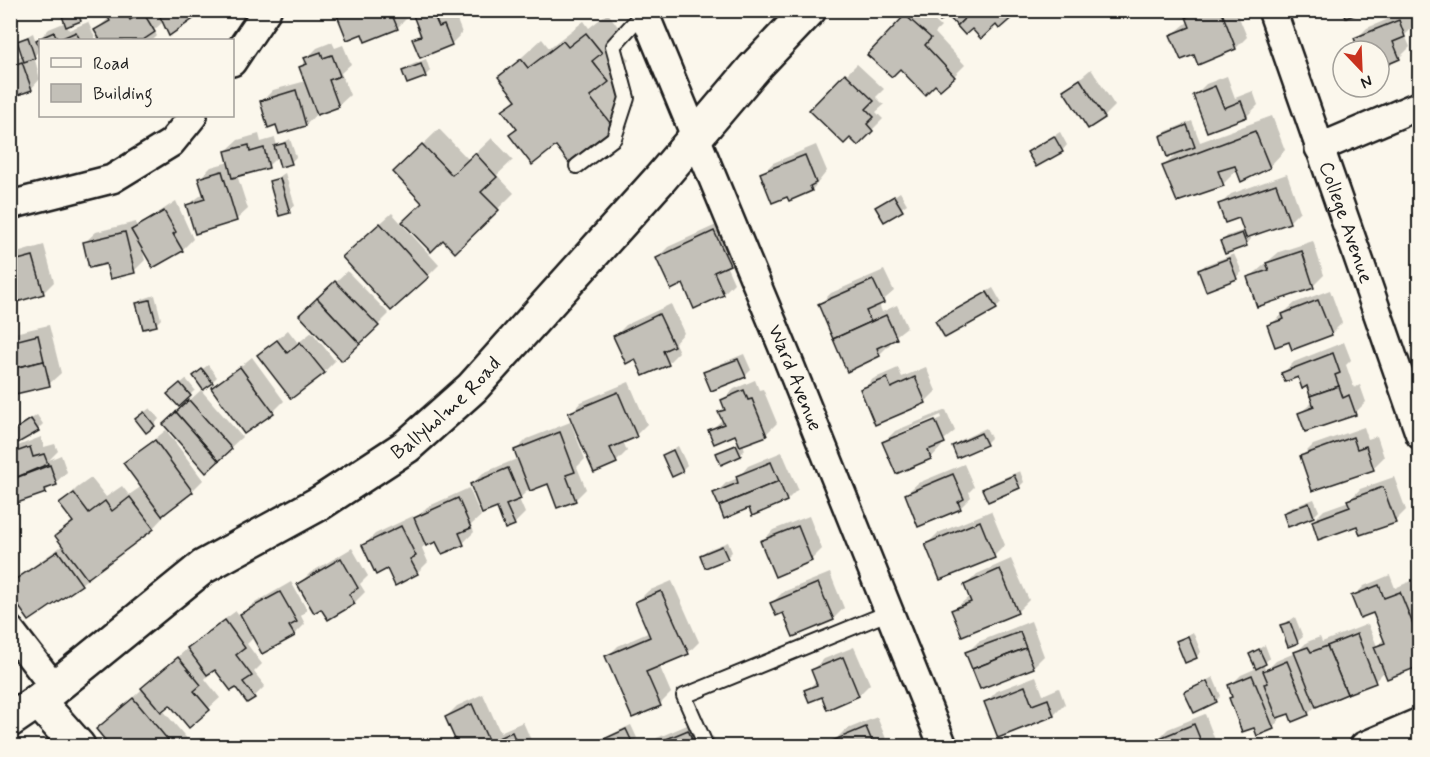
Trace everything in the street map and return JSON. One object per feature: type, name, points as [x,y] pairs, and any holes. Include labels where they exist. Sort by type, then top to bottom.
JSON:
[{"type":"main road","name":"Ballyholme Road","points":[[10,720],[46,694],[203,567],[320,503],[408,446],[472,388],[695,138],[754,68],[810,10]]},
{"type":"main road","points":[[46,694],[78,747]]},
{"type":"street","name":"College Avenue","points":[[1272,10],[1419,435]]},
{"type":"street","points":[[234,59],[267,11]]},
{"type":"street","name":"Ward Avenue","points":[[644,11],[943,747]]},
{"type":"street","points":[[1320,148],[1419,105]]},
{"type":"street","points":[[10,205],[112,179],[171,144],[192,117]]},
{"type":"street","points":[[10,630],[46,694]]},
{"type":"street","points":[[1364,747],[1419,722]]},
{"type":"lane","points":[[577,166],[614,138],[627,98],[613,46],[644,11]]},
{"type":"lane","points":[[706,747],[684,696],[890,612]]},
{"type":"building","points":[[60,10],[77,10],[81,21],[66,27]]},
{"type":"building","points":[[114,10],[125,10],[130,20],[143,12],[155,32],[144,39],[99,39],[94,30],[110,21],[107,15]]},
{"type":"building","points":[[157,10],[191,10],[196,17],[169,36]]},
{"type":"building","points":[[335,10],[390,10],[398,29],[365,42],[362,34],[347,40]]},
{"type":"building","points":[[411,10],[434,10],[432,11],[439,27],[444,25],[452,45],[420,58],[412,39],[421,36]]},
{"type":"building","points":[[930,10],[973,10],[957,26],[947,15],[940,22]]},
{"type":"building","points":[[973,10],[1014,10],[1016,14],[999,29],[996,25],[981,39],[972,29],[965,35],[957,26]]},
{"type":"building","points":[[1202,10],[1221,10],[1236,49],[1198,65],[1194,55],[1181,60],[1170,35],[1190,27],[1186,17]]},
{"type":"building","points":[[1343,10],[1367,10],[1346,18]]},
{"type":"building","points":[[905,15],[931,38],[925,45],[955,77],[940,90],[935,85],[925,95],[900,69],[892,77],[867,55]]},
{"type":"building","points":[[1399,20],[1405,37],[1393,42],[1400,59],[1391,63],[1391,39],[1354,38]]},
{"type":"building","points":[[54,32],[58,39],[39,39],[39,48],[36,40]]},
{"type":"building","points":[[76,32],[80,39],[60,39]]},
{"type":"building","points":[[586,33],[602,53],[592,61],[609,82],[590,97],[614,128],[569,163],[556,146],[532,165],[509,135],[517,129],[502,110],[516,100],[498,77],[521,59],[528,68],[563,41],[568,47]]},
{"type":"building","points":[[28,37],[35,58],[24,62],[17,41]]},
{"type":"building","points":[[321,52],[323,58],[332,55],[340,76],[329,80],[339,107],[317,115],[299,67],[307,64],[304,58]]},
{"type":"building","points":[[22,62],[32,90],[10,98],[10,66]]},
{"type":"building","points":[[421,64],[426,77],[407,84],[402,71]]},
{"type":"building","points":[[845,73],[874,101],[866,109],[874,117],[867,124],[873,131],[858,146],[850,138],[844,144],[809,110]]},
{"type":"building","points":[[1080,79],[1105,118],[1088,129],[1063,90]]},
{"type":"building","points":[[1215,86],[1224,108],[1241,101],[1247,117],[1207,132],[1193,95]]},
{"type":"building","points":[[296,90],[306,126],[279,134],[276,125],[268,128],[260,101]]},
{"type":"building","points":[[1187,125],[1195,147],[1167,157],[1160,136]]},
{"type":"building","points":[[1255,131],[1270,168],[1241,182],[1235,166],[1218,171],[1224,186],[1177,202],[1162,166]]},
{"type":"building","points":[[1054,136],[1063,152],[1036,167],[1027,152]]},
{"type":"building","points":[[285,143],[292,164],[280,167],[274,146]]},
{"type":"building","points":[[422,144],[452,175],[475,153],[497,177],[481,192],[499,210],[455,253],[443,240],[431,252],[402,222],[422,203],[393,172]]},
{"type":"building","points":[[249,145],[250,152],[264,148],[269,168],[232,178],[225,151]]},
{"type":"building","points":[[805,155],[816,183],[810,186],[812,191],[789,201],[787,197],[772,203],[760,173]]},
{"type":"building","points":[[222,171],[237,221],[195,234],[186,205],[205,199],[198,178]]},
{"type":"building","points":[[280,178],[290,213],[279,216],[269,181]]},
{"type":"building","points":[[1276,184],[1290,223],[1246,238],[1239,218],[1225,223],[1218,204]]},
{"type":"building","points":[[894,196],[903,211],[884,222],[875,207]]},
{"type":"building","points":[[164,211],[176,232],[173,234],[183,251],[153,268],[131,230]]},
{"type":"building","points":[[380,223],[429,277],[391,311],[342,257]]},
{"type":"building","points":[[714,231],[730,265],[714,272],[724,295],[694,309],[683,284],[671,290],[656,258]]},
{"type":"building","points":[[125,232],[135,273],[110,279],[106,264],[89,268],[83,242]]},
{"type":"building","points":[[1242,233],[1247,246],[1225,254],[1220,241]]},
{"type":"building","points":[[1302,251],[1314,288],[1257,307],[1247,277],[1269,270],[1266,263]]},
{"type":"building","points":[[33,256],[44,294],[10,304],[10,262]]},
{"type":"building","points":[[1229,258],[1237,279],[1206,291],[1198,270]]},
{"type":"building","points":[[873,280],[884,303],[866,311],[871,322],[833,339],[818,304]]},
{"type":"building","points":[[335,281],[379,326],[360,344],[317,298]]},
{"type":"building","points":[[987,292],[997,309],[945,338],[935,321]]},
{"type":"building","points":[[317,298],[360,344],[342,361],[299,315]]},
{"type":"building","points":[[150,300],[157,326],[143,329],[136,303]]},
{"type":"building","points":[[1318,300],[1332,335],[1292,350],[1289,342],[1275,347],[1267,325],[1284,319],[1282,314]]},
{"type":"building","points":[[659,314],[674,346],[663,351],[669,365],[643,376],[635,359],[626,364],[613,336]]},
{"type":"building","points":[[886,315],[897,339],[877,348],[880,356],[847,372],[833,339]]},
{"type":"building","points":[[38,335],[44,361],[10,369],[10,342]]},
{"type":"building","points":[[277,340],[287,353],[300,342],[325,373],[291,399],[257,355]]},
{"type":"building","points":[[1333,353],[1340,373],[1335,375],[1339,386],[1310,396],[1307,386],[1302,389],[1298,377],[1285,382],[1281,373]]},
{"type":"building","points":[[738,359],[746,377],[711,391],[703,372]]},
{"type":"building","points":[[44,361],[50,386],[11,395],[10,369]]},
{"type":"building","points":[[240,367],[274,413],[244,434],[211,388]]},
{"type":"building","points":[[202,369],[213,383],[203,390],[193,376]]},
{"type":"building","points":[[915,377],[926,403],[875,425],[860,389],[887,378],[891,388]]},
{"type":"building","points":[[180,383],[191,396],[179,407],[167,394]]},
{"type":"building","points":[[1339,386],[1343,398],[1349,395],[1356,415],[1305,432],[1298,413],[1314,407],[1310,396]]},
{"type":"building","points":[[744,390],[748,400],[752,399],[767,436],[740,446],[735,435],[714,444],[708,430],[724,424],[718,412],[725,410],[721,400]]},
{"type":"building","points":[[618,392],[637,437],[610,448],[617,463],[594,473],[568,413]]},
{"type":"building","points":[[189,400],[232,449],[219,461],[176,412]]},
{"type":"building","points":[[144,412],[155,426],[146,433],[135,419]]},
{"type":"building","points":[[176,412],[219,461],[206,473],[163,424]]},
{"type":"building","points":[[31,419],[39,431],[18,443],[11,432]]},
{"type":"building","points":[[935,420],[945,443],[928,450],[931,459],[896,474],[882,442]]},
{"type":"building","points":[[560,432],[575,472],[566,475],[576,501],[557,508],[548,484],[530,491],[514,450]]},
{"type":"building","points":[[981,433],[987,445],[957,458],[952,446]]},
{"type":"building","points":[[1353,437],[1357,449],[1366,446],[1374,470],[1312,491],[1300,456]]},
{"type":"building","points":[[155,440],[193,492],[162,516],[123,463]]},
{"type":"building","points":[[736,445],[741,456],[721,465],[716,453]]},
{"type":"building","points":[[30,447],[33,457],[44,454],[48,464],[10,480],[10,454]]},
{"type":"building","points":[[673,450],[683,472],[672,477],[662,455]]},
{"type":"building","points":[[771,462],[779,481],[719,506],[713,493],[738,483],[736,476]]},
{"type":"building","points":[[50,465],[57,485],[45,489],[46,493],[17,503],[10,480]]},
{"type":"building","points":[[508,468],[521,499],[506,505],[515,525],[505,529],[497,508],[482,514],[470,484]]},
{"type":"building","points":[[953,474],[964,499],[958,502],[961,509],[918,527],[905,494]]},
{"type":"building","points":[[1014,475],[1020,488],[988,502],[982,489]]},
{"type":"building","points":[[779,481],[787,501],[752,516],[749,508],[724,519],[719,506]]},
{"type":"building","points":[[1383,487],[1396,523],[1360,535],[1357,526],[1318,540],[1312,521],[1350,507],[1347,500]]},
{"type":"building","points":[[74,493],[89,513],[105,501],[112,511],[130,497],[154,529],[87,579],[55,536],[73,522],[59,504]]},
{"type":"building","points":[[458,498],[471,528],[459,533],[464,545],[442,554],[436,542],[426,546],[414,518]]},
{"type":"building","points":[[1309,503],[1314,517],[1288,527],[1283,513]]},
{"type":"building","points":[[980,521],[995,558],[940,580],[925,544]]},
{"type":"building","points":[[401,526],[416,556],[410,559],[418,574],[395,586],[387,569],[376,575],[362,545]]},
{"type":"building","points":[[798,526],[812,561],[775,577],[760,541]]},
{"type":"building","points":[[722,546],[728,559],[705,568],[700,555]]},
{"type":"building","points":[[58,551],[82,585],[29,621],[10,594],[10,583]]},
{"type":"building","points":[[341,558],[358,588],[349,594],[355,604],[328,620],[321,609],[314,613],[297,584]]},
{"type":"building","points":[[1000,569],[1018,613],[962,636],[951,610],[971,602],[964,585]]},
{"type":"building","points":[[818,583],[834,620],[793,637],[783,613],[776,616],[770,603]]},
{"type":"building","points":[[1379,585],[1384,598],[1400,592],[1415,629],[1420,627],[1420,666],[1387,679],[1374,647],[1385,643],[1373,613],[1360,618],[1351,596]]},
{"type":"building","points":[[661,591],[689,654],[646,672],[661,706],[632,718],[605,656],[650,637],[635,602]]},
{"type":"building","points":[[280,592],[297,622],[289,626],[295,636],[262,654],[240,614]]},
{"type":"building","points":[[225,620],[245,648],[236,655],[252,676],[243,682],[255,698],[247,703],[236,688],[231,691],[215,670],[207,675],[187,648]]},
{"type":"building","points":[[1290,622],[1298,643],[1288,647],[1280,625]]},
{"type":"building","points":[[1020,632],[1026,648],[972,669],[965,652]]},
{"type":"building","points":[[1357,634],[1376,683],[1347,694],[1327,646]]},
{"type":"building","points":[[1188,636],[1197,658],[1185,663],[1176,641]]},
{"type":"building","points":[[1327,646],[1347,694],[1316,707],[1294,652],[1308,647],[1311,652]]},
{"type":"building","points":[[1026,648],[1034,668],[980,689],[972,669]]},
{"type":"building","points":[[1259,649],[1266,664],[1256,669],[1249,654]]},
{"type":"building","points":[[178,657],[201,685],[194,691],[210,710],[189,728],[170,705],[161,712],[141,688]]},
{"type":"building","points":[[843,657],[859,696],[827,710],[822,697],[809,702],[804,690],[817,685],[811,670]]},
{"type":"building","points":[[1287,661],[1309,715],[1292,722],[1289,714],[1277,718],[1264,684],[1268,683],[1263,671]]},
{"type":"building","points":[[1252,675],[1274,729],[1257,736],[1254,728],[1242,732],[1229,698],[1232,697],[1228,685]]},
{"type":"building","points":[[1207,681],[1217,702],[1194,713],[1184,692]]},
{"type":"building","points":[[1025,686],[1032,705],[1048,699],[1054,716],[998,738],[984,702]]},
{"type":"building","points":[[133,698],[173,746],[110,746],[96,729]]},
{"type":"building","points":[[472,704],[489,742],[512,732],[518,746],[458,746],[445,717]]},
{"type":"building","points":[[1194,724],[1203,746],[1158,746],[1155,740]]},
{"type":"building","points":[[866,727],[874,746],[835,746],[832,741]]},
{"type":"building","points":[[626,729],[633,744],[594,746],[593,744]]},
{"type":"building","points":[[688,730],[695,746],[650,746]]}]
